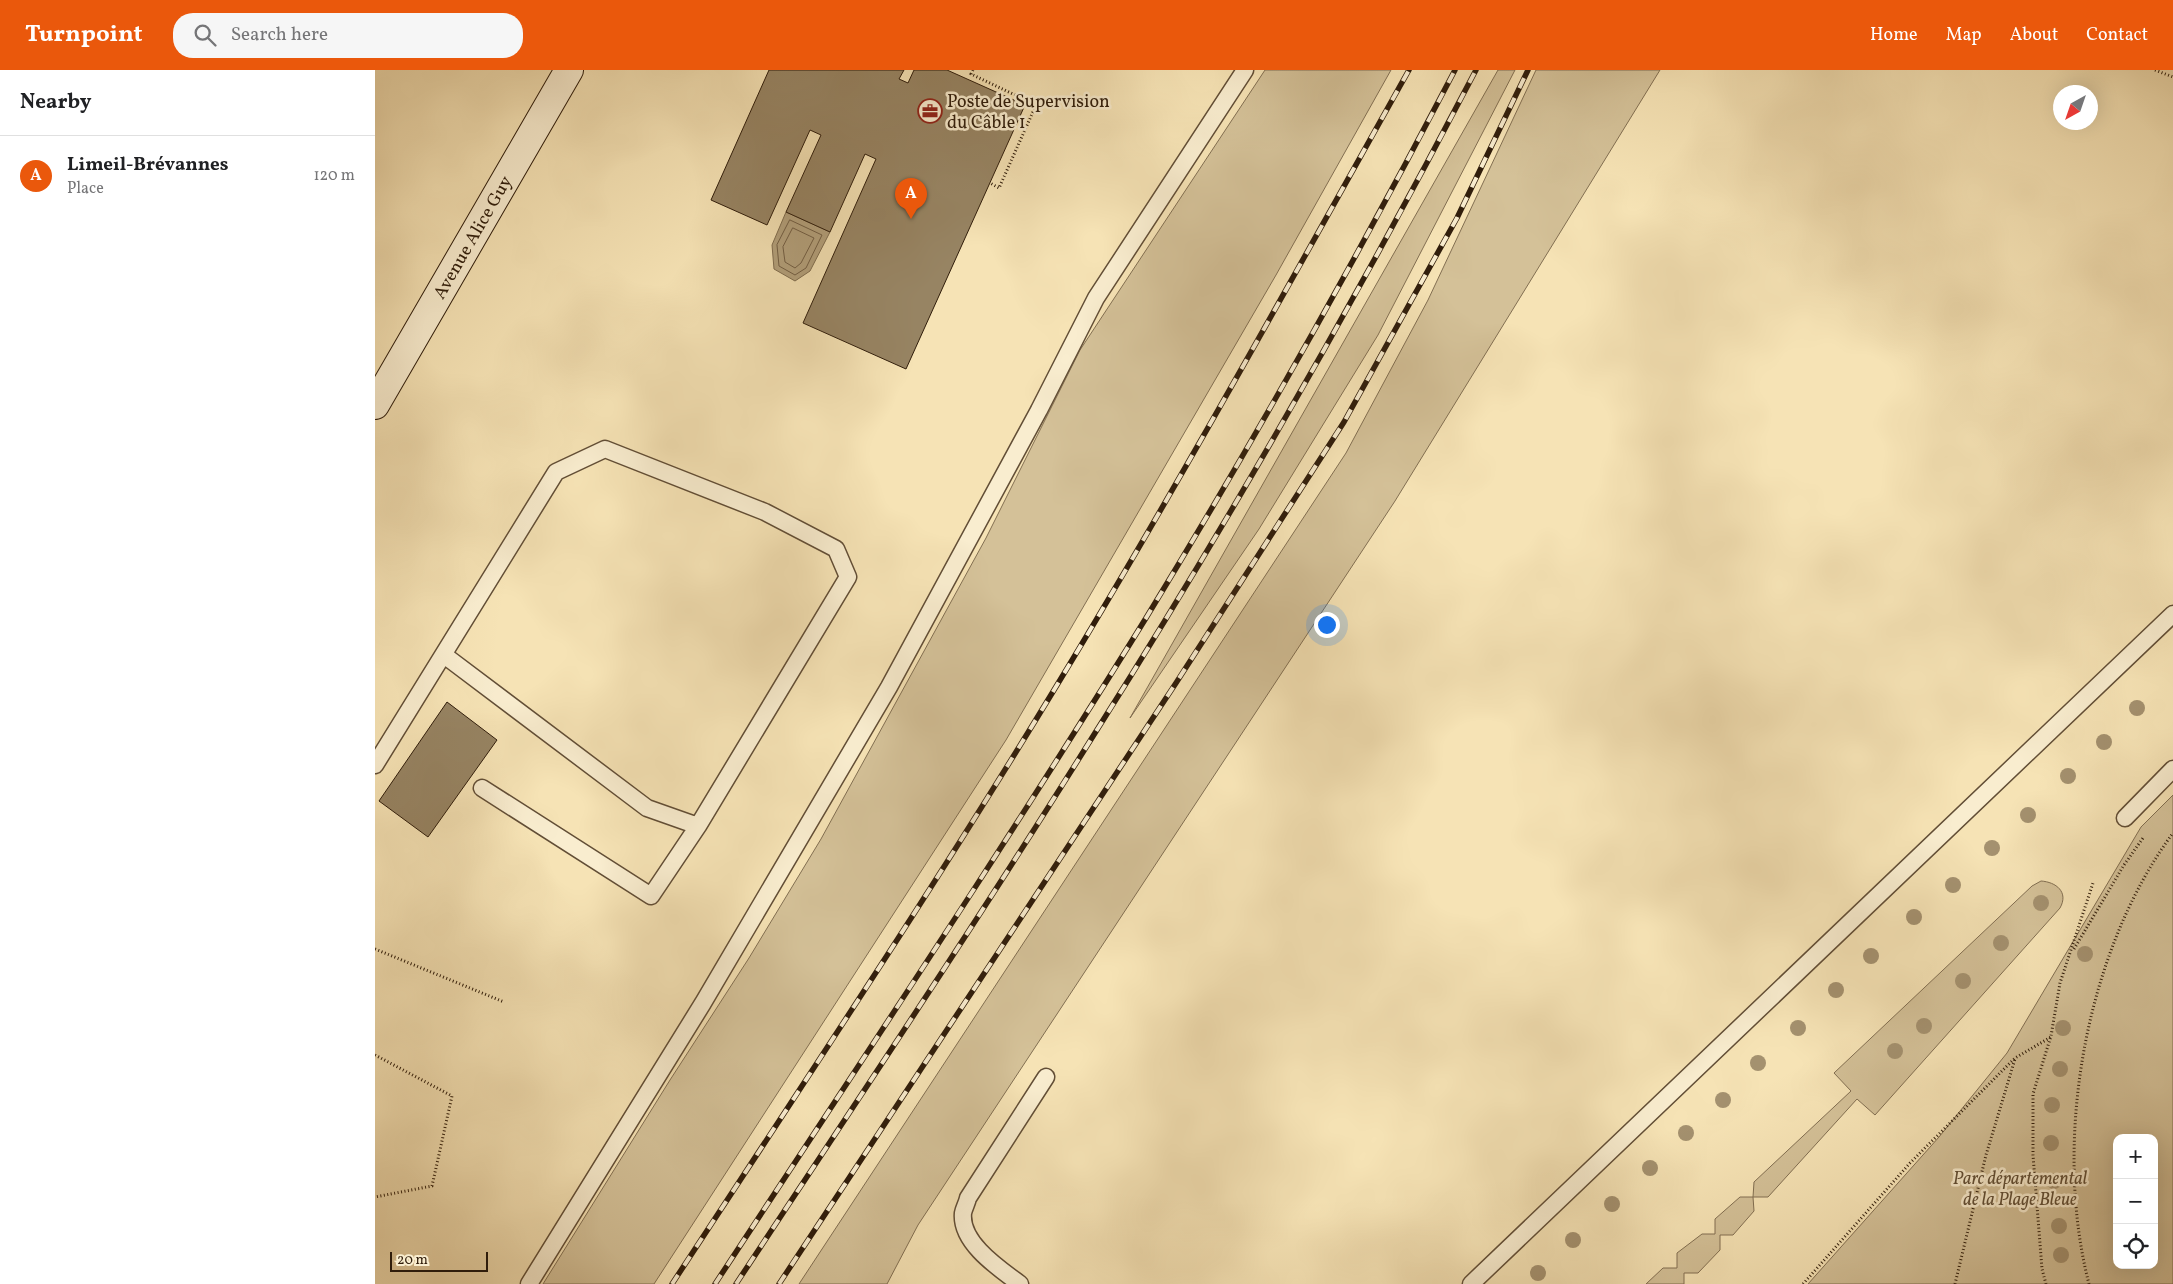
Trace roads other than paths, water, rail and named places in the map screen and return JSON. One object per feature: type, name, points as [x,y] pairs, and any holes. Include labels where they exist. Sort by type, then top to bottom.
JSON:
[{"type":"main road","name":"Avenue Alice Guy","points":[[375,405],[569,70]]},
{"type":"lane","points":[[529,1284],[703,1004],[889,687],[1039,410],[1096,298],[1245,70]]},
{"type":"lane","points":[[375,765],[555,472],[605,449],[765,512],[836,549],[848,577],[698,826],[651,896],[482,788]]},
{"type":"lane","points":[[1471,1284],[2173,614]]},
{"type":"lane","points":[[444,655],[647,808],[698,826]]},
{"type":"lane","points":[[2125,818],[2173,769]]},
{"type":"lane","points":[[1020,1284],[988,1261],[967,1234],[963,1214],[968,1198],[1046,1076]]},
{"type":"water","points":[[786,212],[830,232],[810,271],[795,281],[774,269],[772,245]]},
{"type":"railway","points":[[672,1284],[914,914],[1054,690],[1190,459],[1409,70]]},
{"type":"railway","points":[[715,1284],[987,869],[1146,618],[1227,483],[1305,347],[1455,70]]},
{"type":"railway","points":[[736,1284],[1007,872],[1146,652],[1292,406],[1386,239],[1476,70]]},
{"type":"railway","points":[[779,1284],[1176,683],[1344,422],[1457,218],[1528,70]]},
{"type":"place","name":"Poste de Supervision du Câble 1","points":[[930,111]]},
{"type":"place","name":"Limeil-Brévannes","points":[[911,219]]},
{"type":"park label","name":"Parc départemental de la Plage Bleue","points":[[2020,1188]]}]
